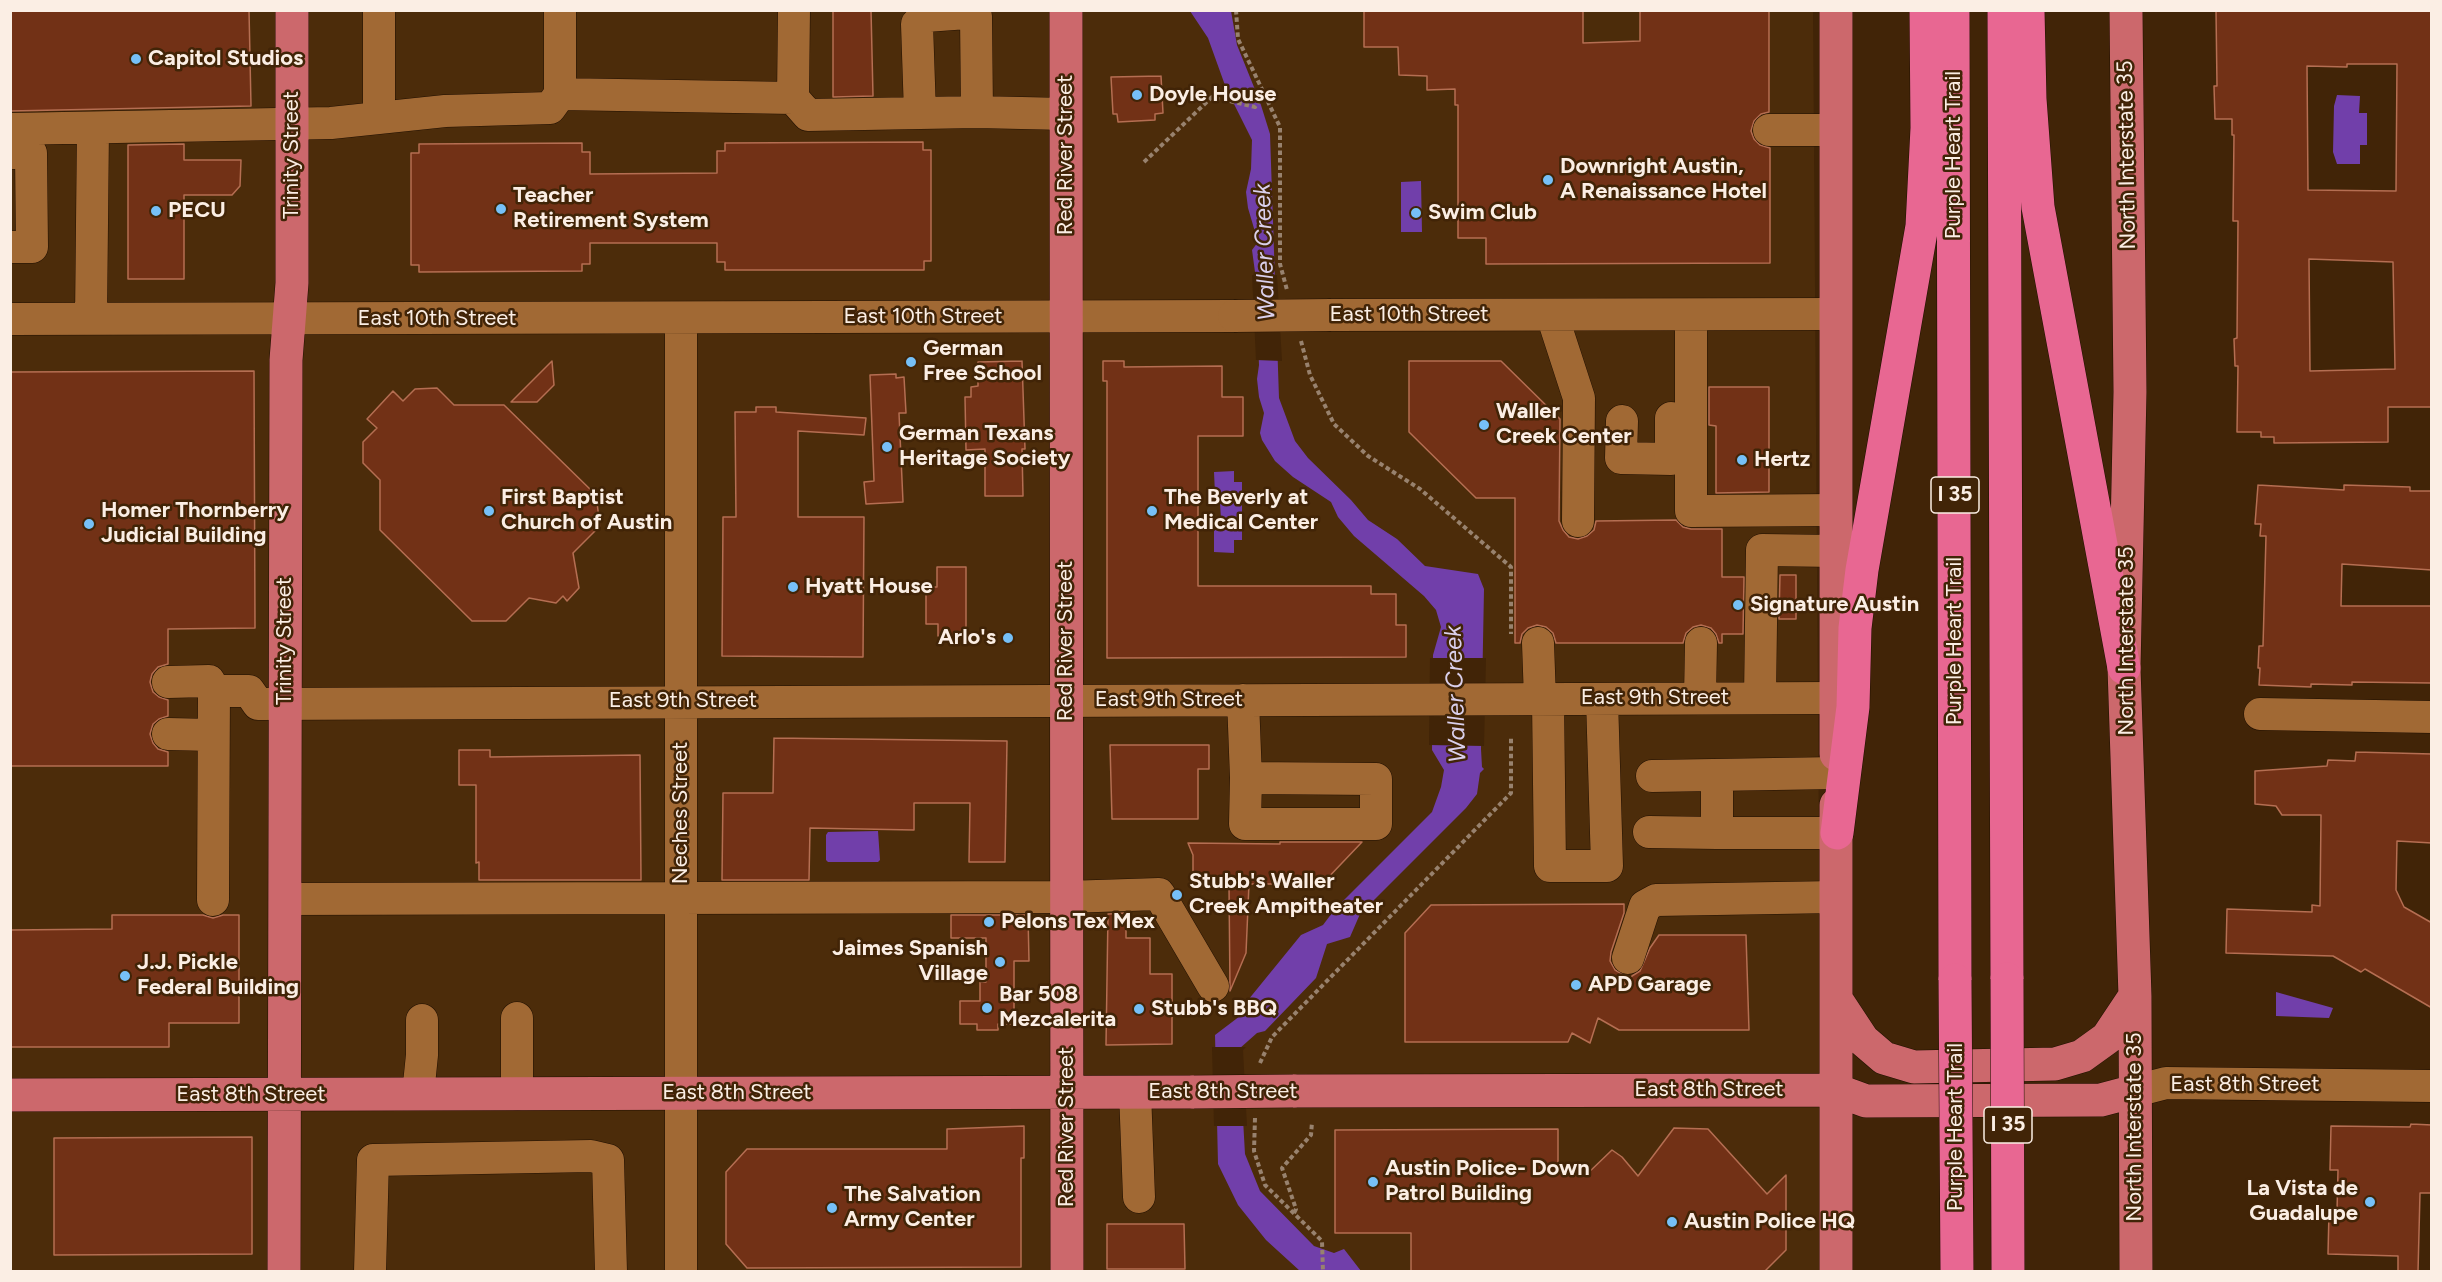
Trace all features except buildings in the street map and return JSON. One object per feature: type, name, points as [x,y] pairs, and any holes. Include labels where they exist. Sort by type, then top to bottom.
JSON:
[{"type":"highway","points":[[1837,833],[1853,707],[1855,628],[1862,570],[1922,226],[1927,128],[1926,10]]},
{"type":"highway","name":"Purple Heart Trail","points":[[1953,10],[1957,1272]]},
{"type":"highway","name":"I 35","points":[[2004,10],[2008,1272]]},
{"type":"highway","points":[[2028,10],[2030,99],[2038,207],[2124,668]]},
{"type":"main road","name":"Trinity Street","points":[[284,1272],[285,899],[272,704],[286,360],[292,283],[292,10]]},
{"type":"main road","name":"Red River Street","points":[[1066,10],[1066,1272]]},
{"type":"main road","points":[[1836,10],[1836,1272]]},
{"type":"main road","name":"North Interstate 35","points":[[2126,10],[2130,392],[2124,668],[2135,996],[2136,1272]]},
{"type":"main road","points":[[1836,999],[1863,1040],[1884,1058],[1914,1067],[2055,1064],[2082,1056],[2107,1038],[2135,996]]},
{"type":"main road","name":"East 8th Street","points":[[10,1095],[1836,1090],[1866,1101],[2101,1100],[2135,1091]]},
{"type":"street","points":[[379,10],[379,118]]},
{"type":"street","points":[[10,247],[32,247],[21,141],[93,128],[331,123],[445,111],[550,108],[560,94],[560,10]]},
{"type":"street","points":[[794,10],[793,98],[808,115],[977,112],[1066,114]]},
{"type":"street","points":[[920,113],[917,24],[926,16],[968,13],[976,16],[977,112]]},
{"type":"street","points":[[560,94],[793,98]]},
{"type":"street","points":[[90,319],[93,128]]},
{"type":"street","points":[[1769,130],[1836,130]]},
{"type":"street","name":"East 10th Street","points":[[10,319],[1836,314]]},
{"type":"street","points":[[1552,315],[1579,398],[1578,521]]},
{"type":"street","points":[[1622,422],[1621,458],[1671,459],[1682,315]]},
{"type":"street","points":[[1682,315],[1691,511],[1836,510]]},
{"type":"street","name":"Neches Street","points":[[681,318],[681,1272]]},
{"type":"street","points":[[1760,698],[1762,550],[1836,550]]},
{"type":"street","points":[[1525,643],[1544,699],[1550,866],[1607,866],[1602,699]]},
{"type":"street","points":[[1700,698],[1701,643]]},
{"type":"street","points":[[168,682],[209,681],[214,690],[213,900]]},
{"type":"street","points":[[214,690],[249,691],[272,704]]},
{"type":"street","name":"East 9th Street","points":[[272,704],[1836,698]]},
{"type":"street","points":[[1244,700],[1246,778]]},
{"type":"street","points":[[168,734],[214,728],[248,718],[272,704]]},
{"type":"street","points":[[2260,714],[2432,717]]},
{"type":"street","points":[[1652,776],[1836,773]]},
{"type":"street","points":[[1717,775],[1717,833]]},
{"type":"street","points":[[1649,832],[1837,833]]},
{"type":"street","points":[[285,899],[1066,897],[1159,894],[1213,986]]},
{"type":"street","points":[[1628,958],[1645,906],[1656,900],[1836,897]]},
{"type":"street","points":[[517,1018],[517,1094]]},
{"type":"street","points":[[418,1094],[422,1055],[422,1020]]},
{"type":"street","name":"East 8th Street","points":[[2135,1091],[2166,1083],[2432,1086]]},
{"type":"street","points":[[1135,1092],[1139,1197]]},
{"type":"street","points":[[370,1272],[373,1160],[591,1156],[608,1160],[610,1272]]},
{"type":"path","points":[[1236,10],[1238,39],[1280,127],[1280,264],[1289,298]]},
{"type":"path","points":[[1144,162],[1212,97],[1255,106],[1264,94]]},
{"type":"path","points":[[1298,331],[1310,375],[1334,424],[1368,456],[1420,489],[1511,567],[1525,643]]},
{"type":"path","points":[[1256,1071],[1272,1037],[1511,793],[1511,736]]},
{"type":"path","points":[[1255,1117],[1254,1151],[1265,1185],[1322,1241],[1323,1272]]},
{"type":"path","points":[[1294,1213],[1296,1209],[1282,1168],[1311,1135],[1312,1122]]},
{"type":"shaded area","points":[[10,11],[1813,11],[1822,1271],[11,1271]]},
{"type":"water","name":"Waller Creek","points":[[1190,11],[1231,11],[1237,45],[1270,134],[1279,398],[1295,441],[1308,458],[1368,520],[1397,539],[1425,566],[1478,574],[1484,589],[1481,749],[1484,769],[1480,773],[1477,794],[1466,808],[1360,914],[1350,937],[1327,944],[1316,978],[1265,1031],[1257,1033],[1239,1049],[1245,1154],[1260,1191],[1314,1246],[1334,1253],[1344,1249],[1361,1271],[1300,1271],[1266,1240],[1238,1205],[1218,1164],[1215,1035],[1240,1016],[1244,1005],[1301,935],[1323,925],[1335,909],[1432,812],[1444,770],[1432,750],[1433,655],[1441,627],[1436,610],[1424,596],[1354,536],[1338,517],[1331,502],[1293,477],[1275,461],[1262,440],[1260,433],[1264,413],[1257,379],[1259,365],[1252,250],[1258,242],[1246,192],[1251,169],[1252,140],[1226,88],[1208,38]]},
{"type":"water","points":[[2337,95],[2360,96],[2359,113],[2367,113],[2367,145],[2360,145],[2360,164],[2337,164],[2333,152],[2334,106]]},
{"type":"water","points":[[1421,181],[1422,232],[1401,232],[1401,182]]},
{"type":"water","points":[[1234,471],[1234,482],[1242,482],[1242,540],[1234,540],[1234,553],[1214,552],[1214,529],[1227,528],[1230,524],[1228,520],[1221,519],[1220,503],[1227,502],[1229,497],[1226,494],[1215,494],[1214,472]]},
{"type":"water","points":[[878,831],[880,860],[878,862],[828,862],[826,860],[828,832]]},
{"type":"water","points":[[2276,992],[2333,1008],[2329,1018],[2276,1016]]},
{"type":"pier","points":[[1252,275],[1277,275],[1282,361],[1256,360]]},
{"type":"pier","points":[[1430,658],[1486,658],[1484,746],[1429,745]]},
{"type":"pier","points":[[1212,1047],[1246,1047],[1243,1050],[1247,1126],[1214,1126]]},
{"type":"place","name":"Capitol Studios","points":[[136,59]]},
{"type":"place","name":"Doyle House","points":[[1137,95]]},
{"type":"place","name":"Downright Austin, A Renaissance Hotel","points":[[1548,180]]},
{"type":"place","name":"Teacher Retirement System","points":[[501,209]]},
{"type":"place","name":"PECU","points":[[156,211]]},
{"type":"place","name":"Swim Club","points":[[1416,213]]},
{"type":"place","name":"German Free School","points":[[911,362]]},
{"type":"place","name":"Waller Creek Center","points":[[1484,425]]},
{"type":"place","name":"German Texans Heritage Society","points":[[887,447]]},
{"type":"place","name":"Hertz","points":[[1742,460]]},
{"type":"place","name":"First Baptist Church of Austin","points":[[489,511]]},
{"type":"place","name":"The Beverly at Medical Center","points":[[1152,511]]},
{"type":"place","name":"Homer Thornberry Judicial Building","points":[[89,524]]},
{"type":"place","name":"Hyatt House","points":[[793,587]]},
{"type":"place","name":"Signature Austin","points":[[1738,605]]},
{"type":"place","name":"Arlo's","points":[[1008,638]]},
{"type":"place","name":"Stubb's Waller Creek Ampitheater","points":[[1177,895]]},
{"type":"place","name":"Pelons Tex Mex","points":[[989,922]]},
{"type":"place","name":"Jaimes Spanish Village","points":[[1000,962]]},
{"type":"place","name":"J.J. Pickle Federal Building","points":[[125,976]]},
{"type":"place","name":"APD Garage","points":[[1576,985]]},
{"type":"place","name":"Bar 508 Mezcalerita","points":[[987,1008]]},
{"type":"place","name":"Stubb's BBQ","points":[[1139,1009]]},
{"type":"place","name":"Austin Police- Down Patrol Building","points":[[1373,1182]]},
{"type":"place","name":"La Vista de Guadalupe","points":[[2370,1202]]},
{"type":"place","name":"The Salvation Army Center","points":[[832,1208]]},
{"type":"place","name":"Austin Police HQ","points":[[1672,1222]]}]
